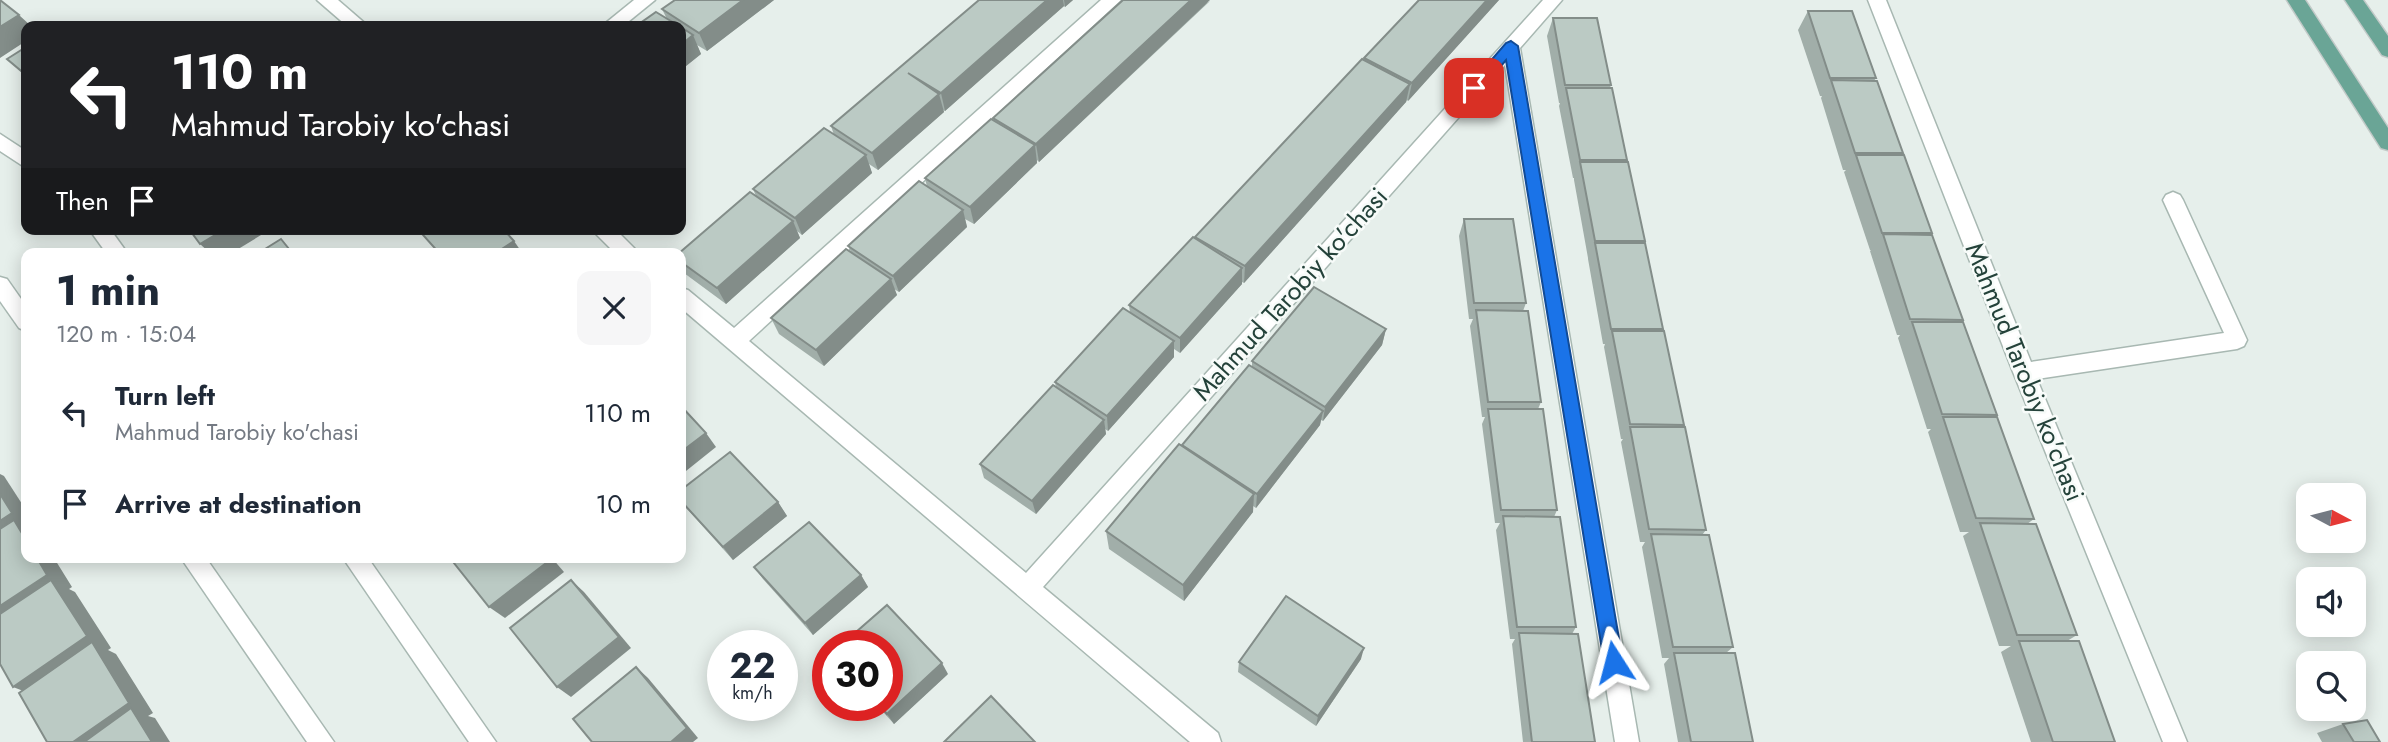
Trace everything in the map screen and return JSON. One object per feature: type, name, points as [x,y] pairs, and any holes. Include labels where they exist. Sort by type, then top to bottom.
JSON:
[{"type":"main road","points":[[2296,0],[2388,142]]},
{"type":"main road","points":[[2354,0],[2388,50]]},
{"type":"street","points":[[326,0],[353,21]]},
{"type":"street","points":[[618,21],[646,0]]},
{"type":"street","points":[[734,341],[1112,0]]},
{"type":"street","name":"Mahmud Tarobiy ko'chasi","points":[[1028,588],[1553,0]]},
{"type":"street","name":"Mahmud Tarobiy ko'chasi","points":[[1877,0],[2024,372],[2175,742]]},
{"type":"street","points":[[1511,46],[1627,742]]},
{"type":"street","points":[[0,141],[21,157]]},
{"type":"street","points":[[2024,372],[2237,340],[2174,200]]},
{"type":"street","points":[[608,235],[624,248]]},
{"type":"street","points":[[0,285],[21,315]]},
{"type":"street","points":[[686,300],[1209,742]]},
{"type":"street","points":[[196,563],[322,742]]},
{"type":"street","points":[[358,563],[484,742]]},
{"type":"building","points":[[0,0],[19,15],[0,27]]},
{"type":"building","points":[[675,0],[743,0],[699,33],[686,25],[686,21],[680,21],[662,9]]},
{"type":"building","points":[[979,0],[1047,0],[941,93],[908,73],[939,94],[872,153],[831,126]]},
{"type":"building","points":[[1123,0],[1191,0],[1036,144],[993,118]]},
{"type":"building","points":[[1419,0],[1487,0],[1412,83],[1364,58]]},
{"type":"building","points":[[1808,11],[1852,11],[1876,78],[1830,78]]},
{"type":"building","points":[[656,12],[671,21],[643,21]]},
{"type":"building","points":[[1553,18],[1597,18],[1611,85],[1565,85]]},
{"type":"building","points":[[686,30],[693,35],[686,41]]},
{"type":"building","points":[[21,50],[21,71],[7,59]]},
{"type":"building","points":[[1362,59],[1410,84],[1245,266],[1195,237]]},
{"type":"building","points":[[1831,80],[1877,81],[1903,153],[1855,153]]},
{"type":"building","points":[[1566,88],[1612,88],[1627,160],[1580,160]]},
{"type":"building","points":[[991,119],[1035,145],[970,207],[925,178]]},
{"type":"building","points":[[824,128],[866,155],[795,218],[753,189]]},
{"type":"building","points":[[1856,155],[1904,155],[1932,233],[1882,233]]},
{"type":"building","points":[[1580,162],[1628,162],[1645,241],[1595,241]]},
{"type":"building","points":[[919,181],[963,210],[893,276],[848,246]]},
{"type":"building","points":[[750,192],[793,221],[717,288],[686,266],[685,248]]},
{"type":"building","points":[[1464,219],[1513,219],[1526,303],[1474,303]]},
{"type":"building","points":[[1883,234],[1932,235],[1963,320],[1910,319]]},
{"type":"building","points":[[193,235],[215,235],[200,244]]},
{"type":"building","points":[[423,235],[508,235],[514,241],[503,248],[435,248]]},
{"type":"building","points":[[1193,237],[1242,268],[1180,338],[1129,305]]},
{"type":"building","points":[[281,239],[288,248],[267,248]]},
{"type":"building","points":[[1595,243],[1645,243],[1663,329],[1611,329]]},
{"type":"building","points":[[846,249],[891,279],[816,350],[771,318]]},
{"type":"building","points":[[1314,287],[1386,329],[1325,407],[1252,361]]},
{"type":"building","points":[[1123,308],[1174,341],[1107,416],[1055,382]]},
{"type":"building","points":[[1476,310],[1528,311],[1541,402],[1488,402]]},
{"type":"building","points":[[1912,322],[1963,322],[1997,415],[1942,414]]},
{"type":"building","points":[[1612,331],[1664,331],[1684,425],[1630,424]]},
{"type":"building","points":[[1249,365],[1323,411],[1257,494],[1182,445]]},
{"type":"building","points":[[1053,385],[1104,420],[1032,501],[980,464]]},
{"type":"building","points":[[1488,409],[1543,409],[1557,510],[1501,510]]},
{"type":"building","points":[[686,411],[706,433],[686,448]]},
{"type":"building","points":[[1943,417],[1997,417],[2034,519],[1976,518]]},
{"type":"building","points":[[1630,427],[1685,427],[1706,530],[1649,529]]},
{"type":"building","points":[[1179,444],[1254,494],[1183,585],[1106,531]]},
{"type":"building","points":[[730,452],[778,502],[723,547],[686,506],[686,486]]},
{"type":"building","points":[[0,494],[12,513],[0,521]]},
{"type":"building","points":[[1503,516],[1560,517],[1576,627],[1517,627]]},
{"type":"building","points":[[14,520],[21,532],[21,563],[40,563],[47,575],[0,606],[0,529]]},
{"type":"building","points":[[809,522],[861,575],[805,623],[754,567]]},
{"type":"building","points":[[1980,523],[2036,524],[2077,635],[2017,635]]},
{"type":"building","points":[[1651,534],[1709,535],[1733,647],[1673,647]]},
{"type":"building","points":[[454,563],[546,563],[489,607]]},
{"type":"building","points":[[51,580],[87,636],[13,687],[0,664],[0,614]]},
{"type":"building","points":[[571,580],[619,637],[557,687],[510,628]]},
{"type":"building","points":[[1286,596],[1364,648],[1318,716],[1239,662]]},
{"type":"building","points":[[887,605],[942,663],[903,699],[903,630],[858,630]]},
{"type":"building","points":[[1519,633],[1578,634],[1595,742],[1532,742]]},
{"type":"building","points":[[2019,641],[2079,641],[2115,742],[2053,742]]},
{"type":"building","points":[[92,642],[129,703],[73,742],[47,742],[19,693]]},
{"type":"building","points":[[1674,653],[1735,653],[1753,742],[1691,742]]},
{"type":"building","points":[[636,667],[687,728],[671,742],[592,742],[573,719]]},
{"type":"building","points":[[991,696],[1035,742],[944,742]]},
{"type":"building","points":[[131,708],[152,742],[84,742]]},
{"type":"building","points":[[2366,720],[2380,742],[2354,742],[2343,724]]},
{"type":"route","points":[[1474,88],[1511,46],[1614,662]]}]
